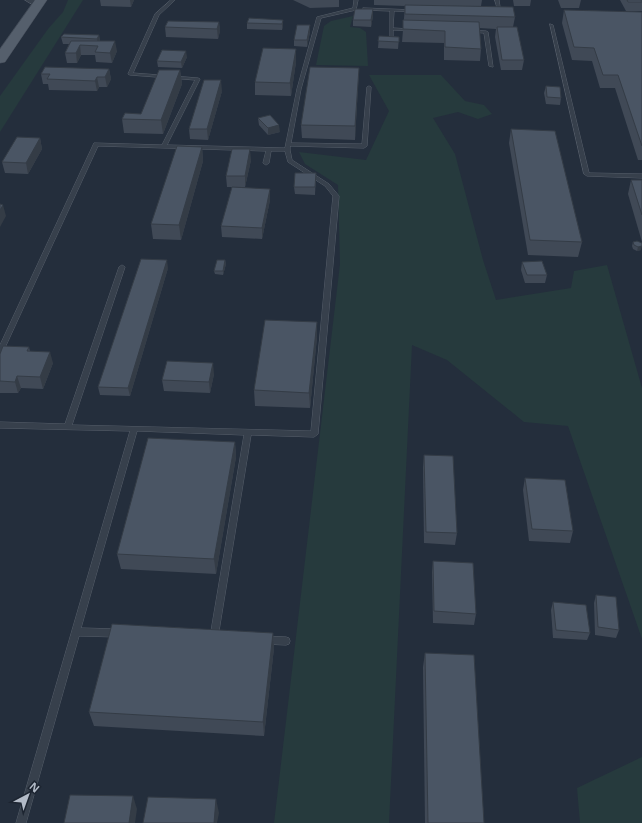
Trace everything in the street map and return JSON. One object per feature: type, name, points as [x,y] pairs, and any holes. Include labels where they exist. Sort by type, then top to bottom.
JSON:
[{"type":"main road","points":[[0,47],[34,1]]},
{"type":"main road","points":[[0,59],[34,1]]},
{"type":"lane","points":[[164,146],[198,79],[130,74],[157,14],[173,0]]},
{"type":"lane","points":[[356,0],[356,9]]},
{"type":"lane","points":[[492,13],[500,13],[497,0]]},
{"type":"lane","points":[[0,425],[314,434],[336,196],[327,185],[290,161],[288,147],[299,89],[319,17],[356,9],[415,11]]},
{"type":"lane","points":[[392,10],[392,39]]},
{"type":"lane","points":[[551,25],[587,174],[642,176]]},
{"type":"lane","points":[[392,29],[415,30]]},
{"type":"lane","points":[[462,31],[486,32],[491,66]]},
{"type":"lane","points":[[0,352],[96,144],[269,149],[288,147],[364,146],[369,87]]},
{"type":"lane","points":[[266,163],[269,149]]},
{"type":"lane","points":[[68,427],[122,267]]},
{"type":"lane","points":[[21,823],[134,429]]},
{"type":"lane","points":[[213,638],[248,432]]},
{"type":"lane","points":[[76,632],[130,634]]},
{"type":"lane","points":[[257,640],[286,641]]},
{"type":"green space","points":[[68,0],[83,0],[0,132],[0,96],[48,29],[63,12]]},
{"type":"green space","points":[[353,16],[350,27],[360,28],[366,32],[368,66],[316,65],[324,26],[331,21]]},
{"type":"green space","points":[[369,75],[441,75],[465,101],[484,105],[492,114],[478,119],[458,112],[433,118],[455,154],[483,260],[496,300],[571,288],[574,271],[607,265],[642,388],[642,639],[568,426],[524,422],[447,360],[412,345],[389,823],[274,823],[340,264],[338,185],[305,164],[299,152],[366,160],[389,111]]},
{"type":"green space","points":[[642,757],[642,823],[580,823],[577,788]]},
{"type":"building","points":[[627,0],[642,0],[642,2],[628,2]]},
{"type":"building","points":[[405,5],[513,7],[515,17],[405,14]]},
{"type":"building","points":[[355,9],[373,9],[371,20],[353,20]]},
{"type":"building","points":[[564,10],[642,12],[642,146],[618,75],[603,75],[594,48],[574,47]]},
{"type":"building","points":[[249,18],[283,20],[282,24],[247,23]]},
{"type":"building","points":[[403,20],[479,22],[481,49],[445,47],[445,31],[403,29]]},
{"type":"building","points":[[168,21],[219,22],[217,29],[165,27]]},
{"type":"building","points":[[297,25],[310,25],[307,40],[294,40]]},
{"type":"building","points":[[497,27],[517,27],[524,60],[502,60]]},
{"type":"building","points":[[64,34],[99,35],[97,39],[61,37]]},
{"type":"building","points":[[379,36],[399,37],[399,42],[378,41]]},
{"type":"building","points":[[71,41],[115,41],[110,53],[95,52],[98,46],[80,45],[76,53],[65,53]]},
{"type":"building","points":[[263,48],[296,49],[290,83],[255,82]]},
{"type":"building","points":[[162,50],[186,51],[181,62],[157,61]]},
{"type":"building","points":[[45,67],[109,69],[105,77],[97,77],[95,81],[47,79],[50,74],[41,74]]},
{"type":"building","points":[[310,67],[359,68],[355,126],[301,125]]},
{"type":"building","points":[[159,70],[180,70],[161,120],[122,119],[125,113],[141,114]]},
{"type":"building","points":[[204,80],[221,80],[207,129],[189,129]]},
{"type":"building","points":[[546,86],[560,87],[561,98],[547,97]]},
{"type":"building","points":[[270,115],[279,125],[268,128],[258,118]]},
{"type":"building","points":[[511,129],[555,131],[582,242],[530,240]]},
{"type":"building","points":[[17,137],[40,138],[26,163],[2,162]]},
{"type":"building","points":[[177,146],[202,147],[179,225],[151,224]]},
{"type":"building","points":[[232,149],[250,149],[245,176],[226,176]]},
{"type":"building","points":[[295,173],[316,173],[315,187],[294,187]]},
{"type":"building","points":[[631,180],[642,180],[642,215]]},
{"type":"building","points":[[232,187],[270,189],[262,228],[221,226]]},
{"type":"building","points":[[637,241],[642,243],[642,246],[638,247],[634,245],[633,242]]},
{"type":"building","points":[[141,259],[167,260],[128,388],[98,387]]},
{"type":"building","points":[[217,260],[225,260],[223,271],[214,271]]},
{"type":"building","points":[[542,261],[547,275],[527,275],[522,262]]},
{"type":"building","points":[[265,320],[317,322],[309,393],[254,390]]},
{"type":"building","points":[[3,346],[29,347],[27,351],[50,352],[40,377],[17,376],[15,382],[0,381],[0,354]]},
{"type":"building","points":[[167,361],[213,363],[209,382],[162,380]]},
{"type":"building","points":[[148,438],[235,442],[214,559],[117,554]]},
{"type":"building","points":[[424,455],[453,456],[457,533],[426,532]]},
{"type":"building","points":[[525,478],[565,480],[573,531],[532,529]]},
{"type":"building","points":[[433,561],[473,563],[476,614],[434,611]]},
{"type":"building","points":[[596,595],[616,597],[619,630],[598,627]]},
{"type":"building","points":[[553,602],[586,605],[590,633],[556,630]]},
{"type":"building","points":[[112,624],[273,633],[263,722],[89,712]]},
{"type":"building","points":[[425,653],[474,655],[484,823],[428,823]]},
{"type":"building","points":[[70,795],[133,796],[129,823],[64,823]]},
{"type":"building","points":[[148,797],[216,799],[214,823],[143,823]]}]
